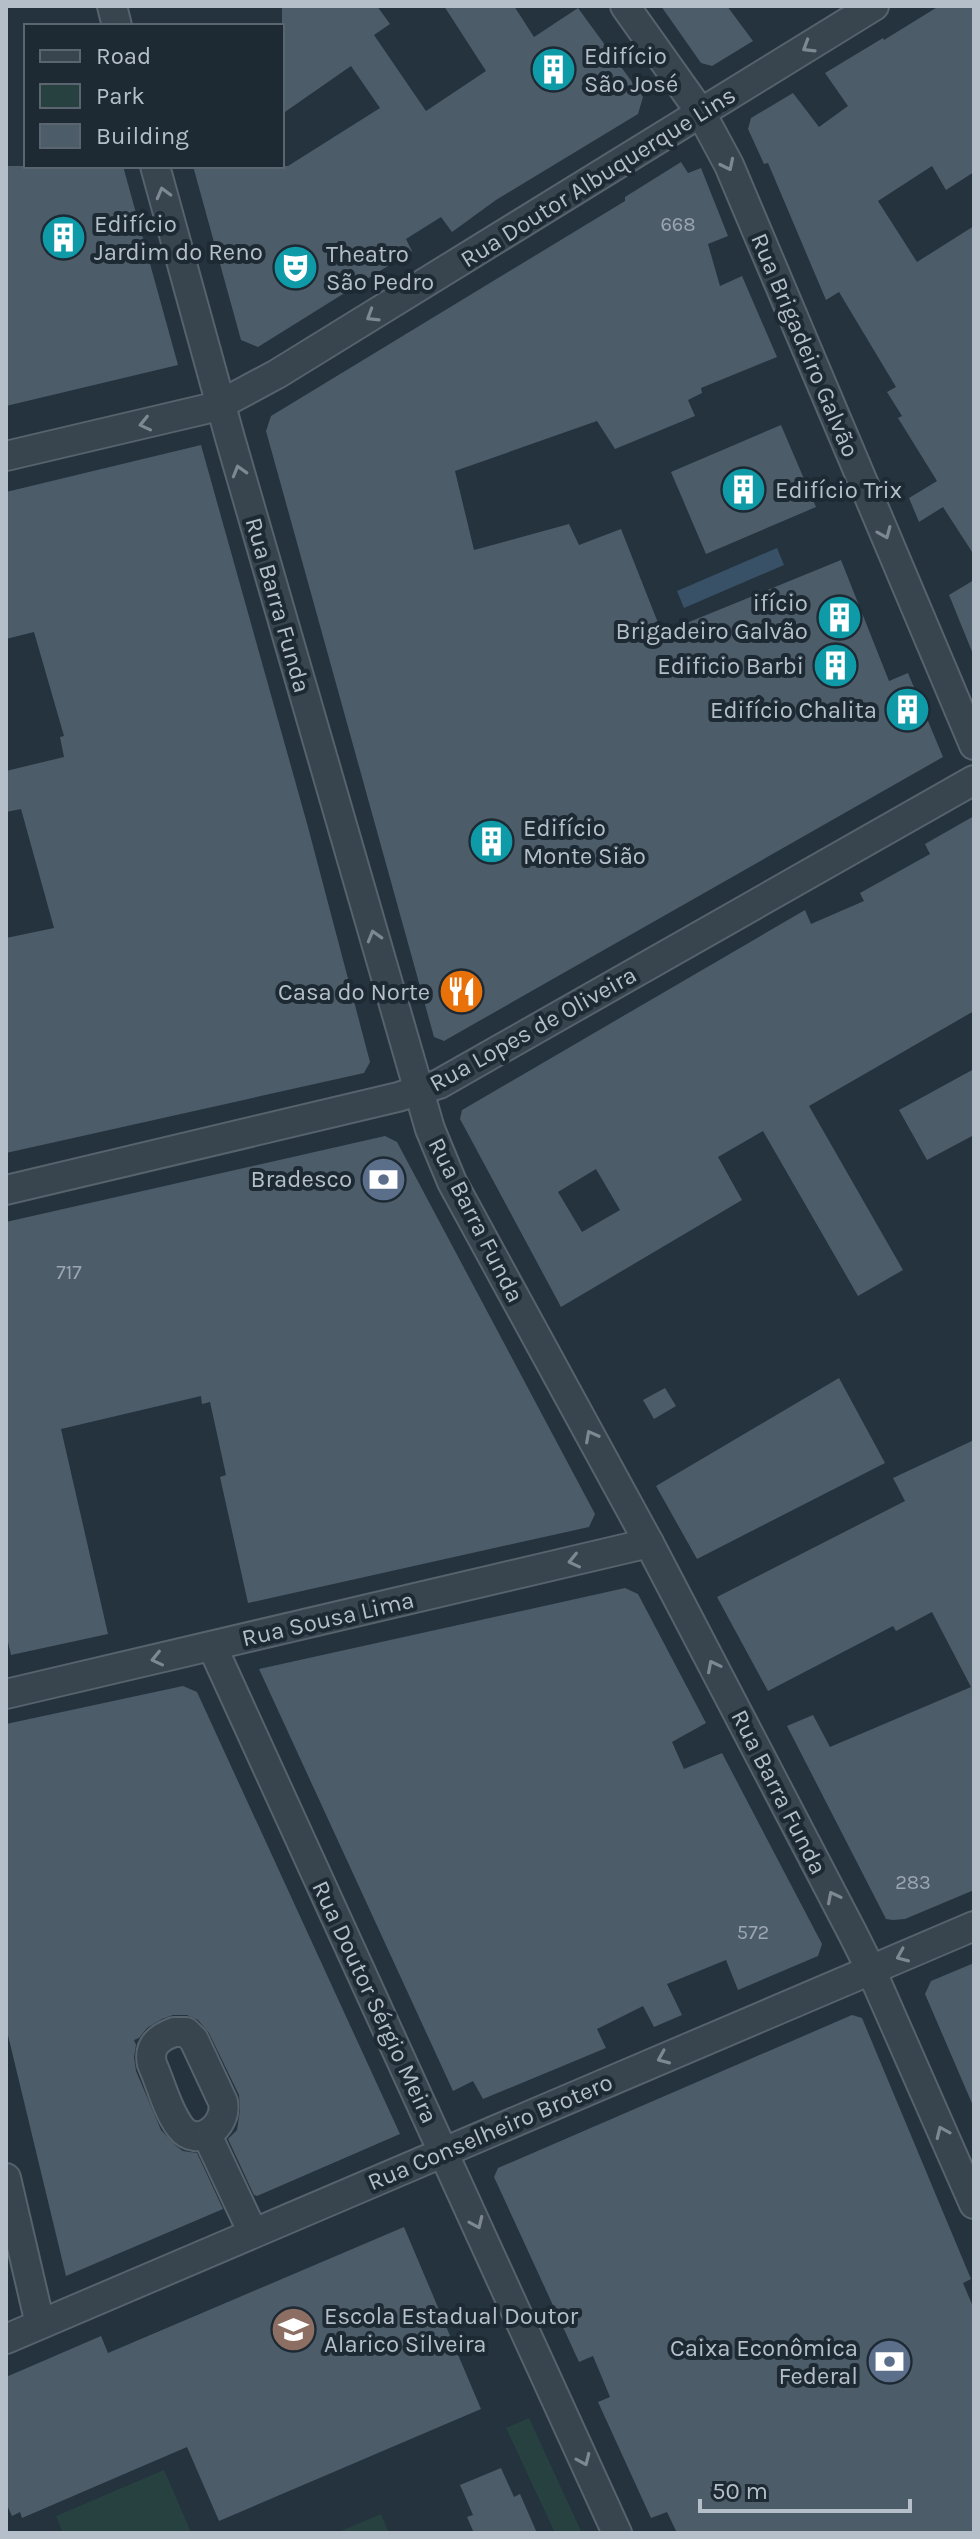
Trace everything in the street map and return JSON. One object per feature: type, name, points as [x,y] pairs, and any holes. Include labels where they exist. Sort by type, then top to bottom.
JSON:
[{"type":"street","name":"Rua Brigadeiro Galvão","points":[[625,6],[701,113],[729,165],[974,745]]},
{"type":"street","name":"Rua Doutor Albuquerque Lins","points":[[6,456],[179,417],[221,404],[277,374],[874,6]]},
{"type":"street","name":"Rua Barra Funda","points":[[156,168],[418,1092],[452,1182],[649,1543],[871,1970],[974,2204]]},
{"type":"street","name":"Rua Lopes de Oliveira","points":[[6,1190],[418,1092],[456,1076],[974,780]]},
{"type":"street","name":"Rua Sousa Lima","points":[[6,1694],[649,1543]]},
{"type":"street","name":"Rua Doutor Sérgio Meira","points":[[212,1646],[617,2533]]},
{"type":"street","name":"Rua Conselheiro Brotero","points":[[6,2339],[974,1926]]},
{"type":"street","points":[[207,2135],[253,2233]]},
{"type":"street","points":[[6,2178],[40,2324]]},
{"type":"green space","points":[[529,2418],[582,2533],[555,2533],[506,2428]]},
{"type":"green space","points":[[164,2470],[191,2532],[63,2533],[56,2516]]},
{"type":"green space","points":[[381,2514],[389,2533],[336,2533]]},
{"type":"water","points":[[777,548],[784,565],[684,608],[677,591]]},
{"type":"building","points":[[282,6],[377,6],[390,24],[374,35],[426,111],[486,71],[444,6],[514,6],[534,37],[578,8],[643,97],[638,114],[496,200],[452,232],[441,217],[406,239],[412,251],[258,347],[241,340],[194,168],[284,168],[380,108],[351,66],[284,113]]},
{"type":"building","points":[[661,6],[727,6],[753,41],[712,66],[701,63]]},
{"type":"building","points":[[939,6],[974,6],[974,172],[946,190],[932,166],[878,201],[917,262],[974,226],[974,555],[943,507],[919,522],[909,498],[937,481],[898,418],[902,416],[887,392],[896,387],[839,292],[826,300],[768,163],[764,164],[748,129],[751,118],[793,93],[819,127],[848,106],[825,73]]},
{"type":"building","points":[[681,162],[688,173],[701,168],[728,236],[708,244],[720,286],[742,276],[777,357],[701,388],[702,393],[688,400],[695,416],[615,449],[597,421],[455,471],[474,550],[569,524],[579,545],[621,529],[662,633],[841,560],[889,681],[908,673],[943,757],[444,1041],[434,1037],[266,431],[271,416],[625,201],[625,197]]},
{"type":"building","points":[[6,166],[124,168],[178,365],[6,406]]},
{"type":"building","name":"Edifício Trix","points":[[781,425],[816,507],[706,554],[671,472]]},
{"type":"building","points":[[201,445],[370,1062],[364,1073],[6,1153],[6,938],[54,928],[21,809],[6,812],[6,771],[64,757],[60,737],[64,736],[34,632],[6,639],[6,492]]},
{"type":"building","points":[[974,580],[974,654],[973,654],[949,595]]},
{"type":"building","points":[[974,816],[974,1011],[809,1106],[903,1270],[858,1296],[763,1131],[718,1157],[742,1200],[561,1307],[460,1119],[462,1110],[805,910],[811,924],[864,901],[860,893],[930,854],[925,844]],"holes":[[[596,1169],[620,1210],[582,1232],[558,1192]]]},
{"type":"building","points":[[974,1069],[974,1135],[927,1160],[899,1110]]},
{"type":"building","points":[[385,1136],[397,1142],[595,1514],[589,1527],[248,1603],[220,1477],[226,1475],[210,1402],[202,1404],[201,1396],[61,1429],[108,1634],[11,1655],[6,1633],[6,1222]]},
{"type":"building","points":[[839,1378],[885,1463],[697,1559],[656,1486]]},
{"type":"building","points":[[665,1388],[676,1406],[654,1419],[643,1400]]},
{"type":"building","points":[[974,1440],[974,1890],[905,1919],[886,1919],[787,1726],[813,1715],[830,1747],[971,1687],[932,1612],[896,1631],[893,1626],[768,1691],[717,1597],[905,1501],[893,1478]]},
{"type":"building","points":[[625,1588],[638,1594],[706,1723],[672,1742],[684,1769],[722,1753],[822,1944],[818,1956],[738,1990],[726,1960],[667,1984],[682,2015],[654,2027],[643,2006],[597,2029],[606,2048],[483,2099],[473,2081],[453,2091],[259,1669]]},
{"type":"building","points":[[183,1686],[197,1692],[400,2134],[254,2195],[228,2139],[237,2130],[239,2095],[209,2033],[198,2020],[187,2015],[162,2019],[134,2040],[136,2071],[161,2130],[183,2151],[197,2153],[223,2209],[66,2276],[6,2027],[6,1724]]},
{"type":"building","points":[[974,1963],[974,2108],[925,1994],[931,1981]]},
{"type":"building","points":[[852,2015],[862,2018],[971,2279],[963,2283],[974,2309],[974,2533],[677,2533],[667,2512],[651,2518],[598,2402],[610,2397],[593,2356],[579,2362],[494,2177],[498,2168]]},
{"type":"building","name":"Escola Estadual Doutor Alarico Silveira","points":[[404,2227],[481,2409],[219,2521],[187,2447],[22,2518],[20,2512],[12,2516],[6,2503],[6,2377],[101,2336],[108,2353]]},
{"type":"building","points":[[501,2468],[514,2497],[520,2494],[537,2533],[474,2533],[467,2517],[473,2515],[460,2485]]},
{"type":"place","name":"Edifício São José","points":[[553,70]]},
{"type":"place","name":"Edifício Jardim do Reno","points":[[63,238]]},
{"type":"place","name":"Theatro São Pedro","points":[[295,268]]},
{"type":"place","name":"Edifício Trix","points":[[744,490]]},
{"type":"place","name":"ifício Brigadeiro Galvão","points":[[839,617]]},
{"type":"place","name":"Edificio Barbi","points":[[835,666]]},
{"type":"place","name":"Edifício Chalita","points":[[908,710]]},
{"type":"place","name":"Edifício Monte Sião","points":[[492,842]]},
{"type":"place","name":"Casa do Norte","points":[[461,992]]},
{"type":"place","name":"Bradesco","points":[[383,1179]]},
{"type":"place","name":"Escola Estadual Doutor Alarico Silveira","points":[[293,2330]]},
{"type":"place","name":"Caixa Econômica Federal","points":[[889,2362]]}]
